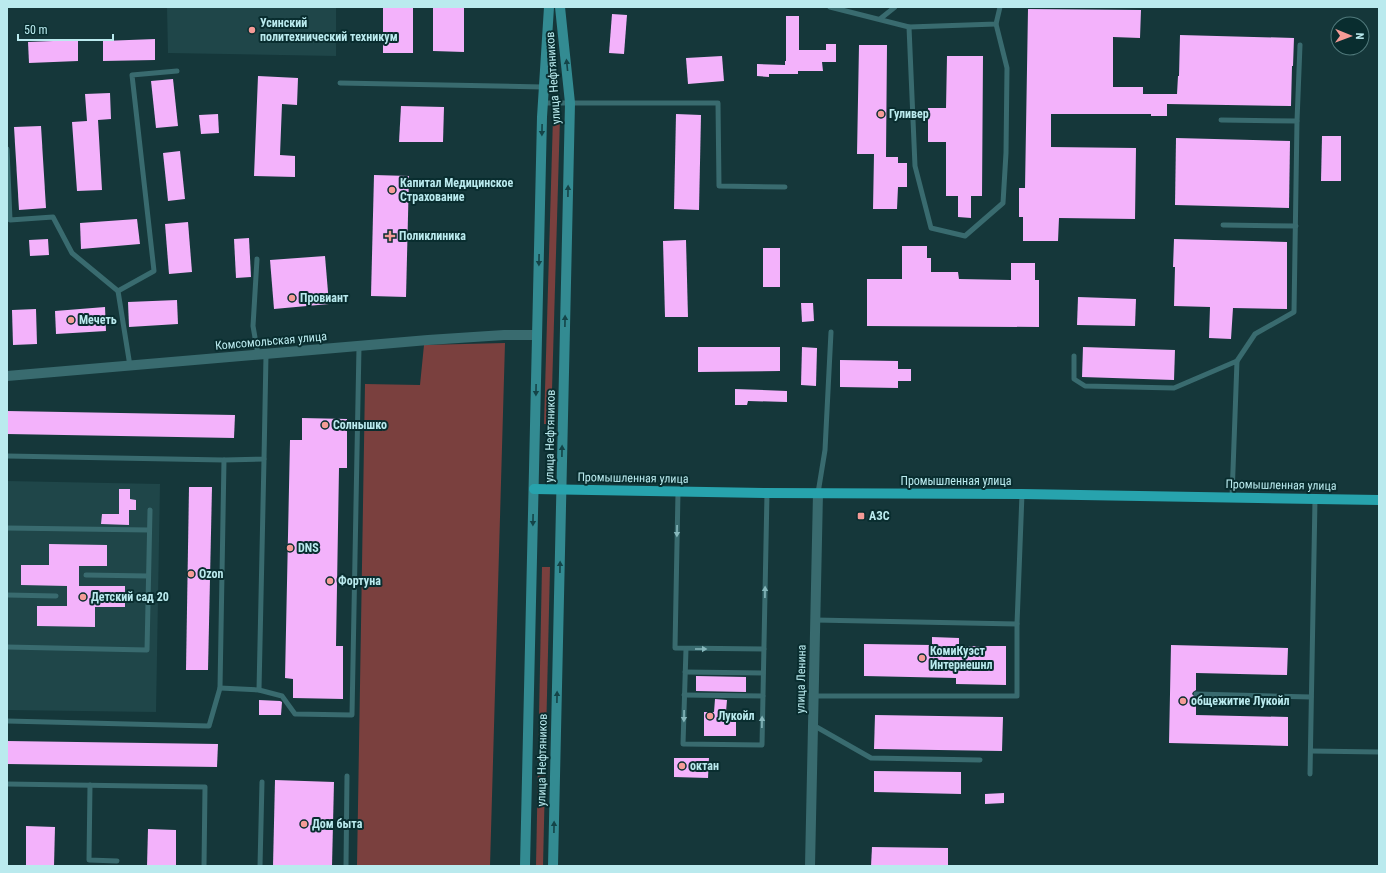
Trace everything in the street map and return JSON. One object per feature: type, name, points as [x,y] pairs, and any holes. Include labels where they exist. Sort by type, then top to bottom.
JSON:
[{"type":"main road","name":"улица Нефтяников","points":[[525,866],[542,103],[549,7]]},
{"type":"main road","name":"улица Нефтяников","points":[[553,866],[570,104],[560,7]]},
{"type":"main road","name":"Промышленная улица","points":[[534,490],[818,494],[1022,494],[1379,500]]},
{"type":"street","name":"Комсомольская улица","points":[[7,376],[496,336],[537,335]]},
{"type":"street","name":"улица Ленина","points":[[810,866],[818,494]]},
{"type":"lane","points":[[830,7],[909,27],[996,24]]},
{"type":"lane","points":[[880,20],[894,7]]},
{"type":"lane","points":[[909,27],[914,166],[931,228],[965,236],[1003,203],[1006,153],[1007,68],[996,24],[1000,7]]},
{"type":"lane","points":[[1232,497],[1237,361],[1255,334],[1294,312],[1297,121],[1300,45]]},
{"type":"lane","points":[[118,292],[154,271],[132,74],[177,71]]},
{"type":"lane","points":[[340,83],[543,87]]},
{"type":"lane","points":[[542,103],[718,104],[719,186],[785,187]]},
{"type":"lane","points":[[1222,120],[1297,121]]},
{"type":"lane","points":[[7,149],[10,220],[53,218],[72,253],[118,292],[130,366]]},
{"type":"lane","points":[[1224,225],[1296,226]]},
{"type":"lane","points":[[257,258],[253,326],[262,355],[264,459],[259,690]]},
{"type":"lane","points":[[818,494],[825,450],[831,332]]},
{"type":"lane","points":[[220,688],[259,690],[282,696],[295,714],[352,715],[359,347]]},
{"type":"lane","points":[[1074,356],[1074,379],[1085,386],[1174,388],[1237,361]]},
{"type":"lane","points":[[7,456],[224,460],[264,459]]},
{"type":"lane","points":[[7,721],[209,726],[220,688],[224,460]]},
{"type":"lane","points":[[678,492],[675,648],[764,649]]},
{"type":"lane","points":[[686,648],[683,744],[762,745],[767,493]]},
{"type":"lane","points":[[814,696],[1017,696],[1017,624],[1022,494]]},
{"type":"lane","points":[[1310,774],[1315,499]]},
{"type":"lane","points":[[7,647],[147,650],[150,510]]},
{"type":"lane","points":[[7,528],[149,530]]},
{"type":"lane","points":[[86,575],[148,576]]},
{"type":"lane","points":[[7,595],[56,596]]},
{"type":"lane","points":[[816,620],[1017,624]]},
{"type":"lane","points":[[685,672],[763,673]]},
{"type":"lane","points":[[1196,694],[1312,697]]},
{"type":"lane","points":[[684,695],[763,696]]},
{"type":"lane","points":[[813,725],[871,758],[980,760]]},
{"type":"lane","points":[[1311,751],[1379,752]]},
{"type":"lane","points":[[346,866],[347,776]]},
{"type":"lane","points":[[260,866],[262,782]]},
{"type":"lane","points":[[7,784],[205,787],[204,866]]},
{"type":"lane","points":[[90,785],[89,860],[117,861]]},
{"type":"shaded area","name":"Усинский политехнический техникум","points":[[167,7],[336,7],[336,56],[168,53]]},
{"type":"shaded area","points":[[553,117],[560,117],[551,424],[544,424]]},
{"type":"shaded area","points":[[505,343],[490,866],[357,866],[365,384],[420,385],[424,345]]},
{"type":"shaded area","name":"Детский сад 20","points":[[7,481],[160,484],[156,712],[7,710]]},
{"type":"shaded area","points":[[542,567],[550,567],[543,866],[536,866]]},
{"type":"building","points":[[383,7],[413,7],[413,53],[383,53]]},
{"type":"building","points":[[433,7],[464,7],[464,52],[433,51]]},
{"type":"building","points":[[1028,9],[1141,10],[1140,38],[1113,37],[1113,87],[1143,87],[1143,94],[1177,94],[1180,35],[1294,38],[1291,106],[1167,104],[1167,116],[1151,116],[1151,114],[1051,114],[1051,147],[1136,148],[1135,219],[1059,218],[1058,241],[1023,241],[1023,217],[1019,217],[1019,188],[1025,188]]},
{"type":"building","points":[[612,14],[627,15],[624,54],[609,53]]},
{"type":"building","points":[[786,16],[799,16],[799,50],[826,50],[826,44],[836,44],[836,62],[822,62],[823,71],[798,71],[798,74],[769,74],[769,77],[757,76],[757,64],[785,65]]},
{"type":"building","points":[[155,39],[155,60],[103,61],[103,41]]},
{"type":"building","points":[[78,40],[78,61],[29,63],[28,42]]},
{"type":"building","points":[[859,45],[887,45],[886,157],[898,157],[898,163],[907,163],[907,187],[898,187],[897,209],[873,209],[874,154],[857,154]]},
{"type":"building","points":[[722,56],[724,81],[688,84],[686,58]]},
{"type":"building","points":[[947,56],[983,56],[982,196],[971,196],[971,218],[958,217],[958,196],[946,196],[946,142],[928,142],[928,108],[946,108]]},
{"type":"building","points":[[258,76],[298,78],[297,105],[282,104],[280,155],[295,156],[295,177],[254,176]]},
{"type":"building","points":[[173,79],[178,126],[156,128],[151,81]]},
{"type":"building","points":[[110,93],[111,119],[98,120],[102,190],[77,191],[72,122],[87,121],[85,94]]},
{"type":"building","points":[[401,106],[444,107],[443,142],[399,142]]},
{"type":"building","points":[[218,114],[219,133],[201,134],[199,115]]},
{"type":"building","points":[[676,114],[701,115],[699,210],[674,209]]},
{"type":"building","points":[[41,126],[46,208],[19,210],[14,127]]},
{"type":"building","points":[[1322,136],[1341,136],[1341,181],[1321,181]]},
{"type":"building","points":[[1176,138],[1290,141],[1289,208],[1175,205]]},
{"type":"building","points":[[180,151],[185,199],[168,201],[163,153]]},
{"type":"building","name":"Поликлиника","points":[[374,175],[409,176],[406,297],[371,296]]},
{"type":"building","points":[[137,219],[140,244],[81,249],[80,223]]},
{"type":"building","points":[[188,222],[192,272],[169,274],[165,224]]},
{"type":"building","points":[[249,238],[251,277],[236,278],[234,239]]},
{"type":"building","points":[[48,239],[49,255],[30,256],[29,240]]},
{"type":"building","points":[[1174,239],[1287,242],[1287,309],[1233,308],[1231,339],[1209,338],[1210,307],[1174,306]]},
{"type":"building","points":[[686,240],[688,317],[665,317],[663,241]]},
{"type":"building","points":[[902,246],[927,246],[927,258],[931,258],[931,272],[958,272],[959,279],[1011,280],[1011,263],[1035,263],[1035,280],[1039,280],[1039,327],[867,326],[867,279],[902,279]]},
{"type":"building","points":[[763,248],[780,248],[780,287],[763,287]]},
{"type":"building","points":[[325,256],[329,304],[274,309],[270,260]]},
{"type":"building","points":[[1078,297],[1136,299],[1135,326],[1077,325]]},
{"type":"building","points":[[177,300],[178,324],[129,327],[128,302]]},
{"type":"building","points":[[801,303],[813,303],[814,321],[802,322]]},
{"type":"building","points":[[105,307],[106,331],[56,334],[55,311]]},
{"type":"building","points":[[36,309],[37,344],[13,345],[12,310]]},
{"type":"building","points":[[698,347],[780,347],[780,371],[698,372]]},
{"type":"building","points":[[802,347],[817,348],[816,386],[801,385]]},
{"type":"building","points":[[1083,347],[1175,350],[1174,380],[1082,377]]},
{"type":"building","points":[[840,360],[898,361],[898,369],[911,369],[911,381],[898,381],[898,388],[840,387]]},
{"type":"building","points":[[735,389],[787,391],[787,402],[748,401],[747,405],[735,405]]},
{"type":"building","points":[[7,411],[235,415],[234,438],[7,434]]},
{"type":"building","points":[[302,418],[347,419],[347,468],[339,468],[336,646],[343,646],[343,699],[293,698],[293,679],[285,678],[290,440],[302,440]]},
{"type":"building","points":[[189,487],[212,487],[208,670],[186,670]]},
{"type":"building","points":[[119,489],[130,489],[130,499],[136,500],[136,510],[129,510],[129,525],[101,524],[102,514],[119,514]]},
{"type":"building","points":[[49,544],[107,545],[107,566],[79,566],[79,586],[125,586],[125,607],[95,607],[95,627],[37,626],[37,606],[67,606],[67,586],[21,585],[21,565],[49,565]]},
{"type":"building","points":[[932,637],[959,638],[959,646],[1006,646],[1006,685],[956,684],[956,678],[864,676],[864,644],[932,645]]},
{"type":"building","name":"общежитие Лукойл","points":[[1171,645],[1288,648],[1287,675],[1196,673],[1196,690],[1192,694],[1196,698],[1196,715],[1288,717],[1288,746],[1169,743]]},
{"type":"building","points":[[696,676],[746,677],[746,692],[696,691]]},
{"type":"building","points":[[715,699],[727,700],[726,712],[736,713],[736,736],[704,736],[704,712],[714,712]]},
{"type":"building","points":[[259,700],[282,702],[281,715],[259,715]]},
{"type":"building","points":[[875,715],[1003,717],[1002,751],[874,749]]},
{"type":"building","points":[[7,741],[218,744],[217,767],[7,764]]},
{"type":"building","points":[[674,758],[709,758],[708,778],[674,777]]},
{"type":"building","points":[[874,771],[961,772],[961,794],[874,792]]},
{"type":"building","name":"Дом быта","points":[[275,780],[334,782],[332,866],[273,866]]},
{"type":"building","points":[[1004,793],[1004,803],[985,804],[985,794]]},
{"type":"building","points":[[26,826],[55,827],[54,866],[26,866]]},
{"type":"building","points":[[148,829],[176,830],[176,866],[147,866]]},
{"type":"building","points":[[872,847],[948,848],[948,866],[871,866]]},
{"type":"place","name":"Усинский политехнический техникум","points":[[252,30]]},
{"type":"place","name":"Гуливер","points":[[881,114]]},
{"type":"place","name":"Капитал Медицинское Страхование","points":[[392,190]]},
{"type":"place","name":"Поликлиника","points":[[390,236]]},
{"type":"place","name":"Провиант","points":[[292,298]]},
{"type":"place","name":"Мечеть","points":[[71,320]]},
{"type":"place","name":"Солнышко","points":[[325,425]]},
{"type":"place","name":"АЗС","points":[[861,516]]},
{"type":"place","name":"DNS","points":[[290,548]]},
{"type":"place","name":"Ozon","points":[[191,574]]},
{"type":"place","name":"Фортуна","points":[[330,581]]},
{"type":"place","name":"Детский сад 20","points":[[83,597]]},
{"type":"place","name":"КомиКуэст Интернешнл","points":[[922,658]]},
{"type":"place","name":"общежитие Лукойл","points":[[1183,701]]},
{"type":"place","name":"Лукойл","points":[[710,716]]},
{"type":"place","name":"октан","points":[[682,766]]},
{"type":"place","name":"Дом быта","points":[[304,824]]}]
